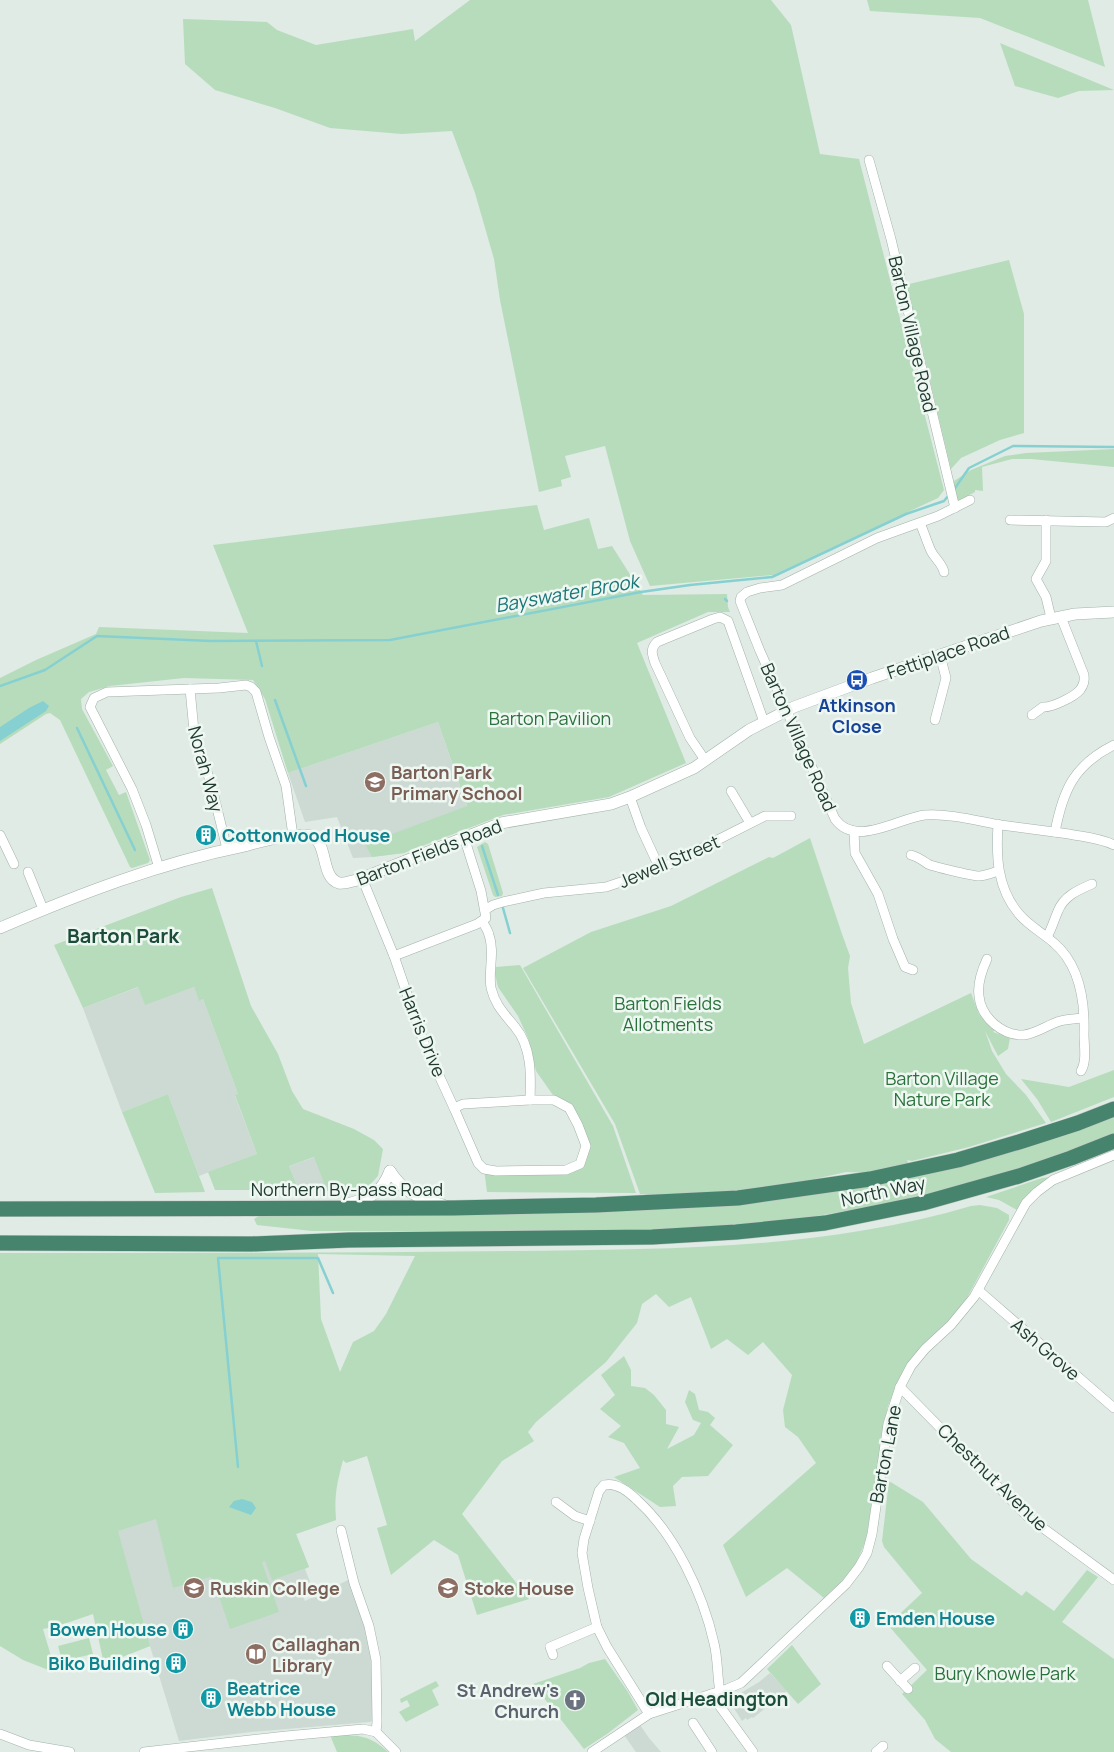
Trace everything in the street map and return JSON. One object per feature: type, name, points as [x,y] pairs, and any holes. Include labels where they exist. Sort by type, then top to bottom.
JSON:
[{"type":"highway","name":"North Way","points":[[694,1200],[738,1198],[778,1192],[887,1175],[958,1160],[1078,1123],[1114,1109]]},
{"type":"highway","name":"North Way","points":[[0,1243],[252,1244],[349,1240],[652,1237],[736,1232],[825,1223],[969,1191],[1071,1158],[1114,1141]]},
{"type":"highway","name":"Northern By-pass Road","points":[[0,1209],[453,1208],[596,1205],[694,1200]]},
{"type":"street","name":"Barton Village Road","points":[[869,160],[891,239],[953,504]]},
{"type":"street","name":"Barton Village Road","points":[[854,831],[846,830],[835,819],[743,610],[740,601],[741,597],[747,592],[760,588],[782,585],[878,538],[920,523],[953,504],[970,500]]},
{"type":"street","points":[[1010,520],[1106,522],[1114,518]]},
{"type":"street","points":[[1032,716],[1043,707],[1049,708],[1077,693],[1085,679],[1036,579],[1046,561],[1046,520]]},
{"type":"street","points":[[920,523],[935,557],[945,566]]},
{"type":"street","name":"Fettiplace Road","points":[[786,711],[872,678],[1028,625],[1089,612],[1114,612]]},
{"type":"street","points":[[705,760],[690,738],[655,663],[652,647],[657,642],[713,619],[720,618],[728,621],[764,722]]},
{"type":"street","points":[[935,720],[946,678],[940,656]]},
{"type":"street","points":[[159,868],[146,825],[132,789],[90,707],[94,698],[107,692],[246,685],[251,687],[256,692],[286,786],[293,836]]},
{"type":"street","name":"Norah Way","points":[[190,689],[194,730],[211,784],[226,849]]},
{"type":"street","name":"Barton Fields Road","points":[[0,928],[43,909],[159,868],[226,849],[306,834],[318,841],[328,872],[336,882],[341,883],[362,878],[501,823],[611,804],[630,798],[687,772],[749,730],[786,711]]},
{"type":"street","points":[[1055,832],[1062,800],[1077,773],[1101,752],[1114,745]]},
{"type":"street","points":[[731,791],[750,823]]},
{"type":"street","points":[[630,798],[641,828],[660,869]]},
{"type":"street","points":[[907,970],[892,939],[878,894],[854,853],[854,831],[884,828],[928,815],[1055,832],[1091,838],[1114,845]]},
{"type":"street","name":"Jewell Street","points":[[485,910],[503,902],[544,893],[606,887],[660,869],[765,816],[791,816]]},
{"type":"street","points":[[998,824],[998,872],[1002,886],[1018,914],[1066,955],[1080,985],[1085,1064],[1081,1071]]},
{"type":"street","points":[[0,835],[14,864]]},
{"type":"street","points":[[394,956],[486,918],[482,891],[464,837]]},
{"type":"street","points":[[911,855],[919,857],[928,864],[974,876],[998,872]]},
{"type":"street","points":[[28,872],[43,909]]},
{"type":"street","name":"Harris Drive","points":[[362,878],[394,956],[424,1044],[478,1163],[484,1169],[496,1172],[566,1170],[580,1164],[586,1146],[569,1108],[554,1100],[530,1100]]},
{"type":"street","points":[[1047,937],[1053,928],[1059,908],[1066,899],[1075,892],[1092,884]]},
{"type":"street","points":[[454,1108],[463,1104],[530,1100],[531,1075],[527,1053],[523,1039],[500,1010],[492,988],[490,936],[482,921]]},
{"type":"street","points":[[987,959],[978,971],[980,1002],[990,1019],[1002,1031],[1022,1035],[1036,1033],[1059,1021],[1083,1018]]},
{"type":"street","name":"Barton Lane","points":[[592,1752],[649,1714],[741,1683],[846,1584],[867,1553],[872,1534],[888,1424],[900,1387],[911,1366],[925,1349],[951,1325],[978,1290],[1026,1203],[1053,1180],[1114,1155]]},
{"type":"street","points":[[332,1208],[366,1199],[375,1194],[385,1184],[390,1171],[404,1190],[416,1197],[453,1208]]},
{"type":"street","name":"Ash Grove","points":[[978,1290],[1114,1408]]},
{"type":"street","name":"Chestnut Avenue","points":[[900,1387],[1028,1517],[1114,1580]]},
{"type":"street","points":[[649,1714],[611,1655],[597,1627],[583,1561],[584,1539],[599,1491],[604,1485],[613,1484],[629,1492],[663,1528],[677,1551],[694,1583],[705,1611],[717,1655],[716,1693],[752,1752]]},
{"type":"street","points":[[556,1502],[574,1516],[590,1521]]},
{"type":"street","points":[[341,1530],[354,1582],[369,1626],[376,1660],[376,1732]]},
{"type":"street","points":[[553,1655],[550,1647],[597,1627]]},
{"type":"street","points":[[887,1666],[908,1689]]},
{"type":"street","points":[[900,1681],[915,1668]]},
{"type":"street","points":[[693,1723],[712,1752]]},
{"type":"street","points":[[144,1752],[363,1729],[376,1732],[396,1752]]},
{"type":"street","points":[[0,1734],[30,1745],[70,1752]]},
{"type":"shaded area","name":"Barton Park Primary School","points":[[438,722],[467,807],[404,853],[372,857],[353,858],[337,817],[305,822],[288,773]]},
{"type":"shaded area","points":[[139,987],[145,1004],[194,987],[199,1000],[203,999],[238,1094],[235,1096],[257,1154],[199,1176],[168,1094],[122,1112],[83,1008]]},
{"type":"shaded area","points":[[315,1157],[327,1191],[299,1190],[289,1166]]},
{"type":"shaded area","name":"Ruskin College","points":[[343,1459],[334,1500],[336,1520],[296,1534],[309,1567],[305,1569],[310,1582],[298,1586],[305,1601],[350,1579],[366,1626],[372,1661],[375,1720],[179,1741],[150,1646],[104,1664],[118,1530]]},
{"type":"shaded area","points":[[770,1673],[787,1691],[753,1718],[747,1720],[746,1718],[742,1721],[733,1707],[734,1697]]},
{"type":"shaded area","points":[[640,1725],[661,1752],[636,1752],[624,1735]]},
{"type":"green space","points":[[470,0],[771,0],[791,25],[820,154],[859,159],[944,490],[938,498],[773,575],[650,586],[630,541],[605,446],[565,456],[571,477],[561,480],[562,486],[539,492],[500,300],[494,259],[475,193],[452,131],[402,134],[330,128],[275,108],[215,90],[185,64],[183,19],[267,22],[277,30],[316,45],[413,29],[415,41]]},
{"type":"green space","points":[[867,0],[1088,0],[1105,67],[980,18],[870,11]]},
{"type":"green space","points":[[1000,43],[1114,90],[1079,91],[1058,98],[1015,86]]},
{"type":"green space","points":[[1009,260],[1024,314],[1024,433],[1000,440],[961,458],[951,469],[905,285]]},
{"type":"green space","points":[[1114,449],[1114,467],[1012,459],[982,467],[983,491],[975,490],[975,492],[957,502],[951,483],[971,470],[1005,456],[1026,453]]},
{"type":"green space","name":"Barton Pavilion","points":[[537,505],[544,530],[589,518],[598,549],[612,546],[643,595],[727,594],[730,612],[708,612],[637,643],[686,763],[609,797],[503,815],[404,853],[372,857],[365,844],[467,806],[438,722],[288,773],[265,699],[253,680],[184,678],[110,686],[89,692],[81,699],[82,709],[113,766],[106,770],[119,795],[126,792],[150,860],[148,863],[132,868],[60,720],[50,713],[46,714],[0,744],[0,678],[96,634],[99,627],[248,633],[213,545]]},
{"type":"green space","points":[[810,838],[850,956],[848,968],[851,1003],[864,1044],[971,993],[980,1017],[979,1011],[995,1030],[993,1032],[1010,1038],[1008,1049],[998,1056],[985,1031],[992,1051],[1006,1074],[1026,1095],[1046,1123],[969,1147],[912,1161],[907,1160],[910,1167],[878,1173],[846,1172],[775,1188],[646,1197],[645,1194],[640,1194],[615,1124],[523,968],[591,932],[671,906],[769,857],[773,858]]},
{"type":"green space","points":[[485,842],[488,844],[503,893],[502,896],[495,897],[493,895],[477,847]]},
{"type":"green space","points":[[212,888],[251,1006],[278,1054],[292,1091],[303,1109],[354,1129],[374,1140],[383,1149],[378,1176],[366,1189],[327,1191],[314,1157],[289,1166],[299,1190],[215,1190],[208,1172],[257,1154],[235,1095],[238,1094],[203,999],[199,1001],[194,987],[145,1005],[138,987],[83,1008],[54,945],[181,897]]},
{"type":"green space","points":[[520,965],[613,1126],[636,1193],[487,1192],[484,1169],[566,1170],[580,1164],[586,1147],[578,1125],[555,1098],[536,1071],[528,1038],[518,1016],[498,987],[495,974],[496,967]]},
{"type":"green space","points":[[1114,1070],[1114,1097],[1051,1122],[1037,1099],[1021,1079],[1069,1087]]},
{"type":"green space","points":[[168,1094],[205,1192],[155,1193],[122,1112]]},
{"type":"green space","points":[[1114,1115],[1114,1134],[1043,1161],[940,1191],[880,1205],[762,1223],[636,1231],[312,1231],[257,1225],[254,1219],[259,1216],[785,1196]]},
{"type":"green space","points":[[1052,1177],[1026,1197],[1017,1210],[999,1200],[986,1197],[1042,1178]]},
{"type":"green space","points":[[980,1205],[997,1208],[1009,1215],[1009,1220],[967,1298],[954,1315],[922,1347],[898,1382],[888,1406],[866,1540],[855,1566],[824,1598],[787,1568],[746,1597],[723,1545],[816,1463],[798,1437],[785,1427],[783,1410],[792,1375],[763,1342],[748,1355],[727,1339],[711,1349],[691,1297],[669,1307],[656,1294],[642,1304],[637,1323],[606,1362],[536,1422],[528,1432],[534,1441],[502,1461],[462,1514],[529,1599],[477,1615],[458,1555],[434,1540],[391,1575],[377,1528],[387,1525],[367,1456],[346,1463],[343,1460],[336,1490],[336,1520],[296,1534],[309,1567],[272,1580],[265,1561],[262,1562],[279,1612],[230,1629],[213,1579],[210,1577],[173,1588],[156,1519],[118,1531],[150,1646],[104,1664],[93,1614],[43,1629],[56,1673],[23,1660],[0,1646],[0,1253],[450,1252],[687,1247],[802,1239],[858,1231],[915,1220]],"holes":[[[318,1254],[415,1256],[386,1314],[374,1331],[353,1342],[340,1372],[321,1319]]]},
{"type":"green space","points":[[624,1356],[631,1370],[631,1386],[645,1388],[654,1395],[666,1410],[666,1424],[679,1427],[667,1449],[694,1435],[701,1423],[693,1420],[685,1402],[689,1390],[695,1394],[699,1410],[708,1412],[715,1418],[710,1425],[733,1445],[708,1476],[682,1477],[673,1486],[676,1506],[660,1507],[614,1477],[640,1468],[624,1443],[608,1437],[621,1426],[600,1409],[615,1395],[601,1375]]},
{"type":"green space","name":"Bury Knowle Park","points":[[889,1481],[923,1502],[971,1559],[1022,1596],[1026,1591],[1054,1611],[1087,1570],[1098,1577],[1062,1622],[1114,1659],[1114,1752],[951,1752],[935,1739],[925,1720],[902,1694],[927,1670],[888,1625],[922,1593],[884,1547],[882,1541]]},
{"type":"green space","points":[[89,1638],[93,1654],[62,1661],[58,1646]]},
{"type":"green space","points":[[792,1645],[821,1684],[798,1704],[767,1669]]},
{"type":"green space","points":[[605,1659],[638,1710],[584,1749],[533,1684]]},
{"type":"green space","points":[[436,1681],[439,1686],[432,1690],[439,1705],[406,1722],[399,1712],[410,1706],[407,1700],[401,1703],[400,1699]]},
{"type":"green space","points":[[330,1735],[362,1737],[375,1742],[388,1752],[337,1752]]},
{"type":"water","points":[[43,701],[49,706],[46,711],[0,741],[0,727]]},
{"type":"water","points":[[242,1499],[252,1502],[256,1508],[251,1515],[229,1507],[234,1501]]},
{"type":"waterway","name":"Bayswater Brook","points":[[953,491],[969,468],[1013,446],[1114,447]]},
{"type":"waterway","name":"Bayswater Brook","points":[[0,686],[45,670],[97,636],[211,641],[390,640],[641,592],[772,577],[906,514],[944,501],[949,495]]},
{"type":"waterway","points":[[256,641],[262,666]]},
{"type":"waterway","points":[[275,700],[306,786]]},
{"type":"waterway","points":[[77,728],[135,850]]},
{"type":"waterway","points":[[482,846],[498,895]]},
{"type":"waterway","points":[[503,908],[510,933]]},
{"type":"waterway","points":[[238,1467],[218,1258],[318,1258],[333,1293]]},
{"type":"place","name":"Atkinson Close","points":[[857,680]]},
{"type":"place","name":"Barton Park Primary School","points":[[375,782]]},
{"type":"place","name":"Cottonwood House","points":[[206,835]]},
{"type":"place","name":"Ruskin College","points":[[194,1588]]},
{"type":"place","name":"Stoke House","points":[[448,1588]]},
{"type":"place","name":"Emden House","points":[[860,1618]]},
{"type":"place","name":"Bowen House","points":[[183,1629]]},
{"type":"place","name":"Callaghan Library","points":[[256,1654]]},
{"type":"place","name":"Biko Building","points":[[176,1663]]},
{"type":"place","name":"Beatrice Webb House","points":[[211,1698]]},
{"type":"place","name":"St Andrew's Church","points":[[575,1700]]},
{"type":"district","name":"Barton Park","points":[[123,935]]},
{"type":"district","name":"Old Headington","points":[[717,1699]]},
{"type":"park label","name":"Barton Fields Allotments","points":[[668,1013]]},
{"type":"park label","name":"Barton Village Nature Park","points":[[942,1088]]}]
